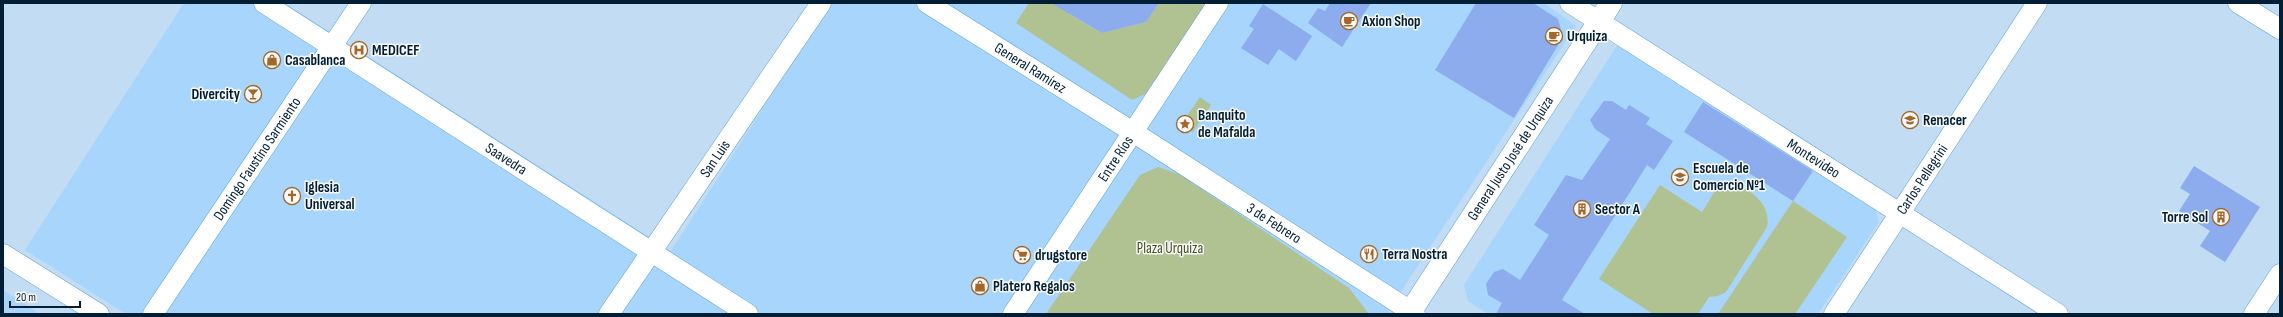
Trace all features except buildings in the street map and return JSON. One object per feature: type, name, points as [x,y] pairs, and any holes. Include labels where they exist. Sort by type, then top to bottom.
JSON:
[{"type":"street","name":"Saavedra","points":[[264,3],[748,314]]},
{"type":"street","name":"Domingo Faustino Sarmiento","points":[[153,314],[362,3]]},
{"type":"street","name":"San Luis","points":[[609,314],[821,3]]},
{"type":"street","name":"General Ramírez","points":[[927,3],[1133,132]]},
{"type":"street","name":"Entre Ríos","points":[[1014,314],[1218,3]]},
{"type":"street","name":"Montevideo","points":[[1570,3],[2058,314]]},
{"type":"street","name":"General Justo José de Urquiza","points":[[1412,313],[1611,3]]},
{"type":"street","name":"Carlos Pellegrini","points":[[1834,314],[2036,3]]},
{"type":"street","points":[[2238,3],[2280,29]]},
{"type":"street","name":"3 de Febrero","points":[[1133,132],[1412,313]]},
{"type":"street","points":[[3,254],[99,314]]},
{"type":"street","points":[[2254,314],[2280,274]]},
{"type":"shaded area","points":[[184,3],[285,3],[671,251],[831,3],[1544,3],[1576,26],[1388,311],[1393,314],[126,314],[25,250]]},
{"type":"shaded area","name":"Escuela de Comercio Nº1","points":[[1618,44],[1875,207],[1879,222],[1818,314],[1488,314],[1468,301],[1464,285]]},
{"type":"shaded area","points":[[3,290],[40,314],[3,314]]},
{"type":"green space","points":[[1029,3],[1075,3],[1069,14],[1102,33],[1146,22],[1159,3],[1211,3],[1152,91],[1132,100],[1016,23]]},
{"type":"green space","points":[[1200,97],[1211,105],[1193,132],[1184,126],[1183,122]]},
{"type":"green space","name":"Plaza Urquiza","points":[[1158,167],[1179,174],[1349,288],[1369,314],[1046,314],[1140,175]]},
{"type":"green space","points":[[1724,183],[1741,187],[1756,196],[1766,210],[1768,218],[1767,227],[1726,292],[1718,296],[1709,297],[1698,314],[1653,314],[1599,279],[1660,185],[1702,212],[1718,186]]},
{"type":"green space","points":[[1793,201],[1847,237],[1795,314],[1718,314]]},
{"type":"place","name":"Axion Shop","points":[[1349,21]]},
{"type":"place","name":"Urquiza","points":[[1554,36]]},
{"type":"place","name":"MEDICEF","points":[[359,50]]},
{"type":"place","name":"Casablanca","points":[[272,60]]},
{"type":"place","name":"Divercity","points":[[253,94]]},
{"type":"place","name":"Renacer","points":[[1910,120]]},
{"type":"place","name":"Banquito de Mafalda","points":[[1185,124]]},
{"type":"place","name":"Escuela de Comercio Nº1","points":[[1680,177]]},
{"type":"place","name":"Iglesia Universal","points":[[292,196]]},
{"type":"place","name":"Sector A","points":[[1582,209]]},
{"type":"place","name":"Torre Sol","points":[[2221,217]]},
{"type":"place","name":"Terra Nostra","points":[[1369,254]]},
{"type":"place","name":"drugstore","points":[[1022,255]]},
{"type":"place","name":"Platero Regalos","points":[[980,286]]}]
